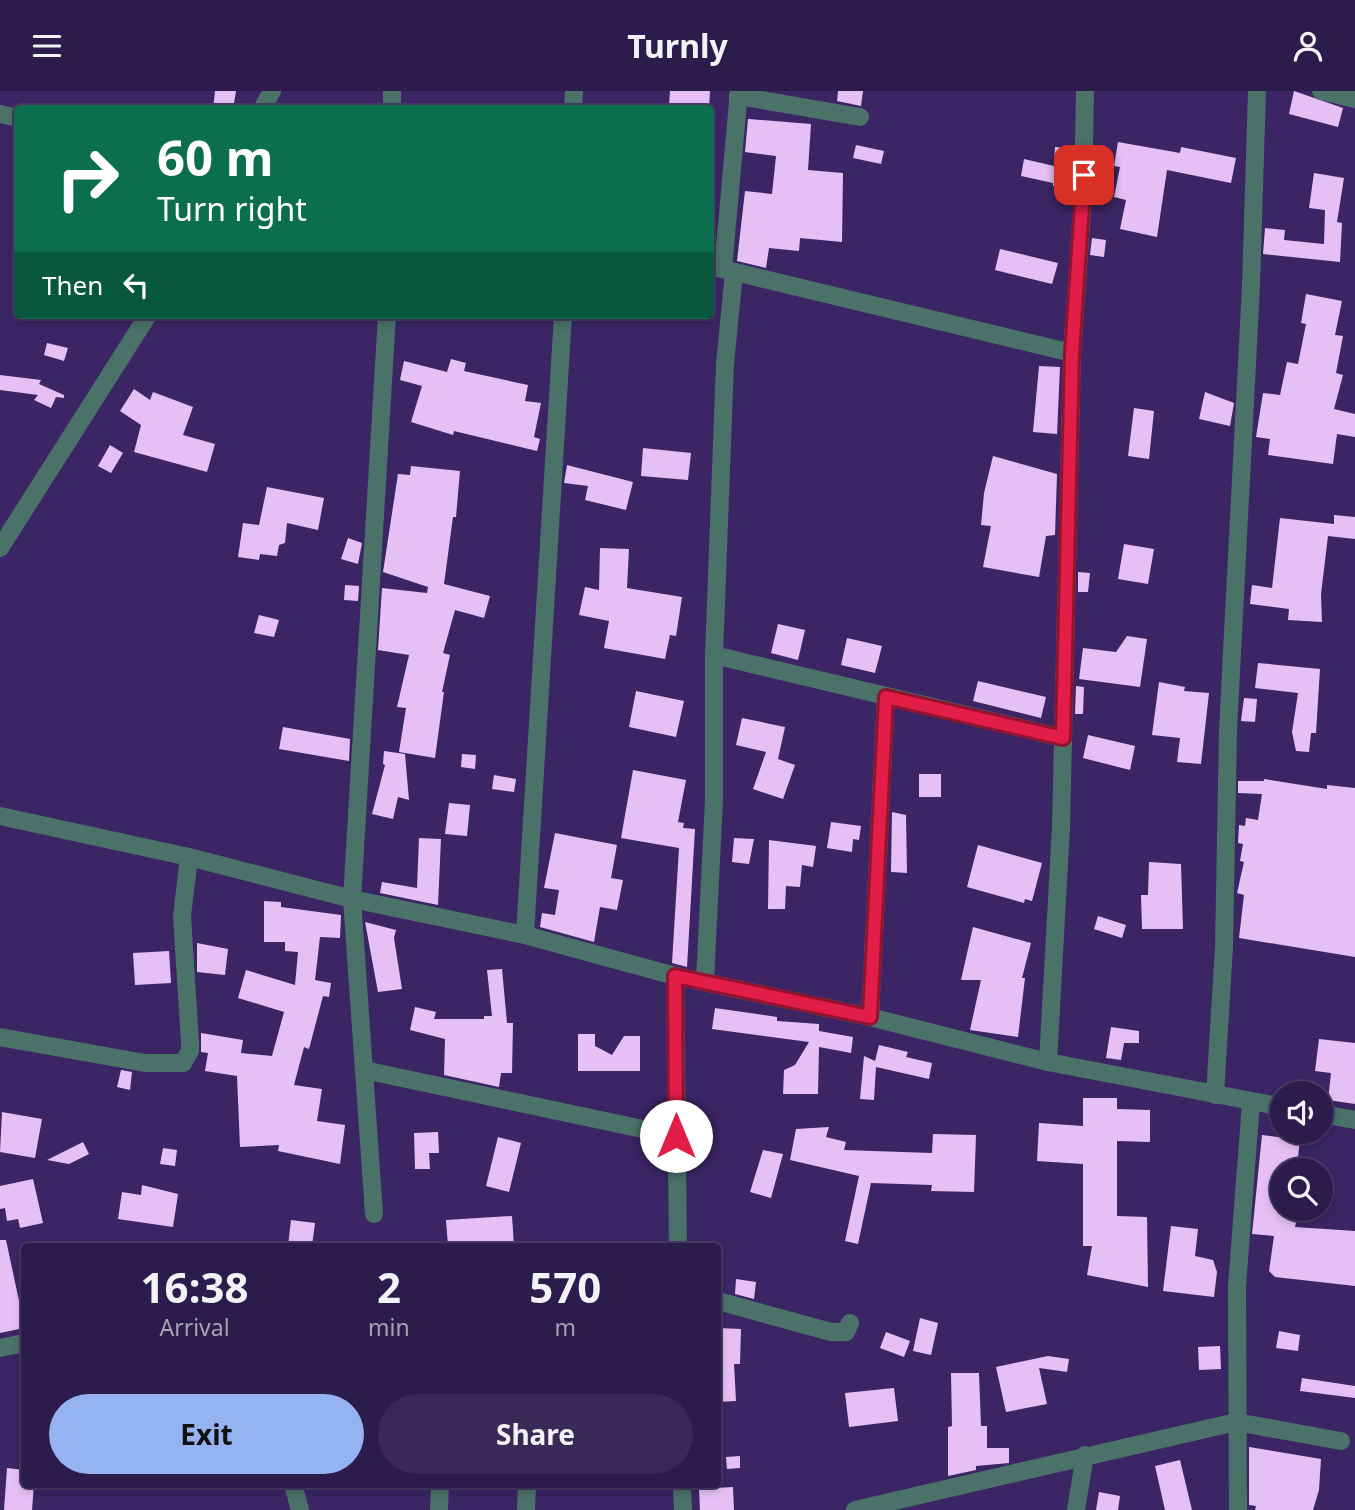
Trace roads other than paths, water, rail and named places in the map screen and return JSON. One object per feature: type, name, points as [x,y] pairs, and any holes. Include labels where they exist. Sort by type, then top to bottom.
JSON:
[{"type":"street","points":[[1048,1062],[1063,738],[1072,353],[1083,197],[1085,91]]},
{"type":"street","points":[[1215,1095],[1224,935],[1228,730],[1251,286],[1257,91]]},
{"type":"street","points":[[1321,91],[1355,99]]},
{"type":"street","points":[[705,981],[714,800],[714,655],[725,364],[722,269],[738,93],[860,117]]},
{"type":"street","points":[[722,269],[1072,353]]},
{"type":"street","points":[[0,548],[145,319]]},
{"type":"street","points":[[374,1214],[352,899],[387,319]]},
{"type":"street","points":[[525,935],[563,319]]},
{"type":"street","points":[[714,655],[1063,738]]},
{"type":"street","points":[[870,1017],[886,697]]},
{"type":"street","points":[[0,816],[189,857],[352,899],[525,935],[675,976],[870,1017],[1048,1062],[1270,1105]]},
{"type":"street","points":[[0,1037],[145,1063],[183,1063],[190,1042],[182,916],[189,857]]},
{"type":"street","points":[[675,976],[678,1243]]},
{"type":"street","points":[[364,1070],[676,1136]]},
{"type":"street","points":[[1238,1510],[1237,1286],[1251,1102]]},
{"type":"street","points":[[1333,1116],[1355,1120]]},
{"type":"street","points":[[721,1302],[831,1332],[846,1332],[850,1323]]},
{"type":"street","points":[[0,1348],[21,1344]]},
{"type":"street","points":[[855,1510],[1236,1422],[1341,1441]]},
{"type":"street","points":[[1076,1510],[1085,1455]]},
{"type":"street","points":[[294,1488],[300,1510]]},
{"type":"street","points":[[439,1510],[440,1488]]},
{"type":"street","points":[[526,1510],[527,1488]]},
{"type":"street","points":[[682,1488],[683,1510]]}]
